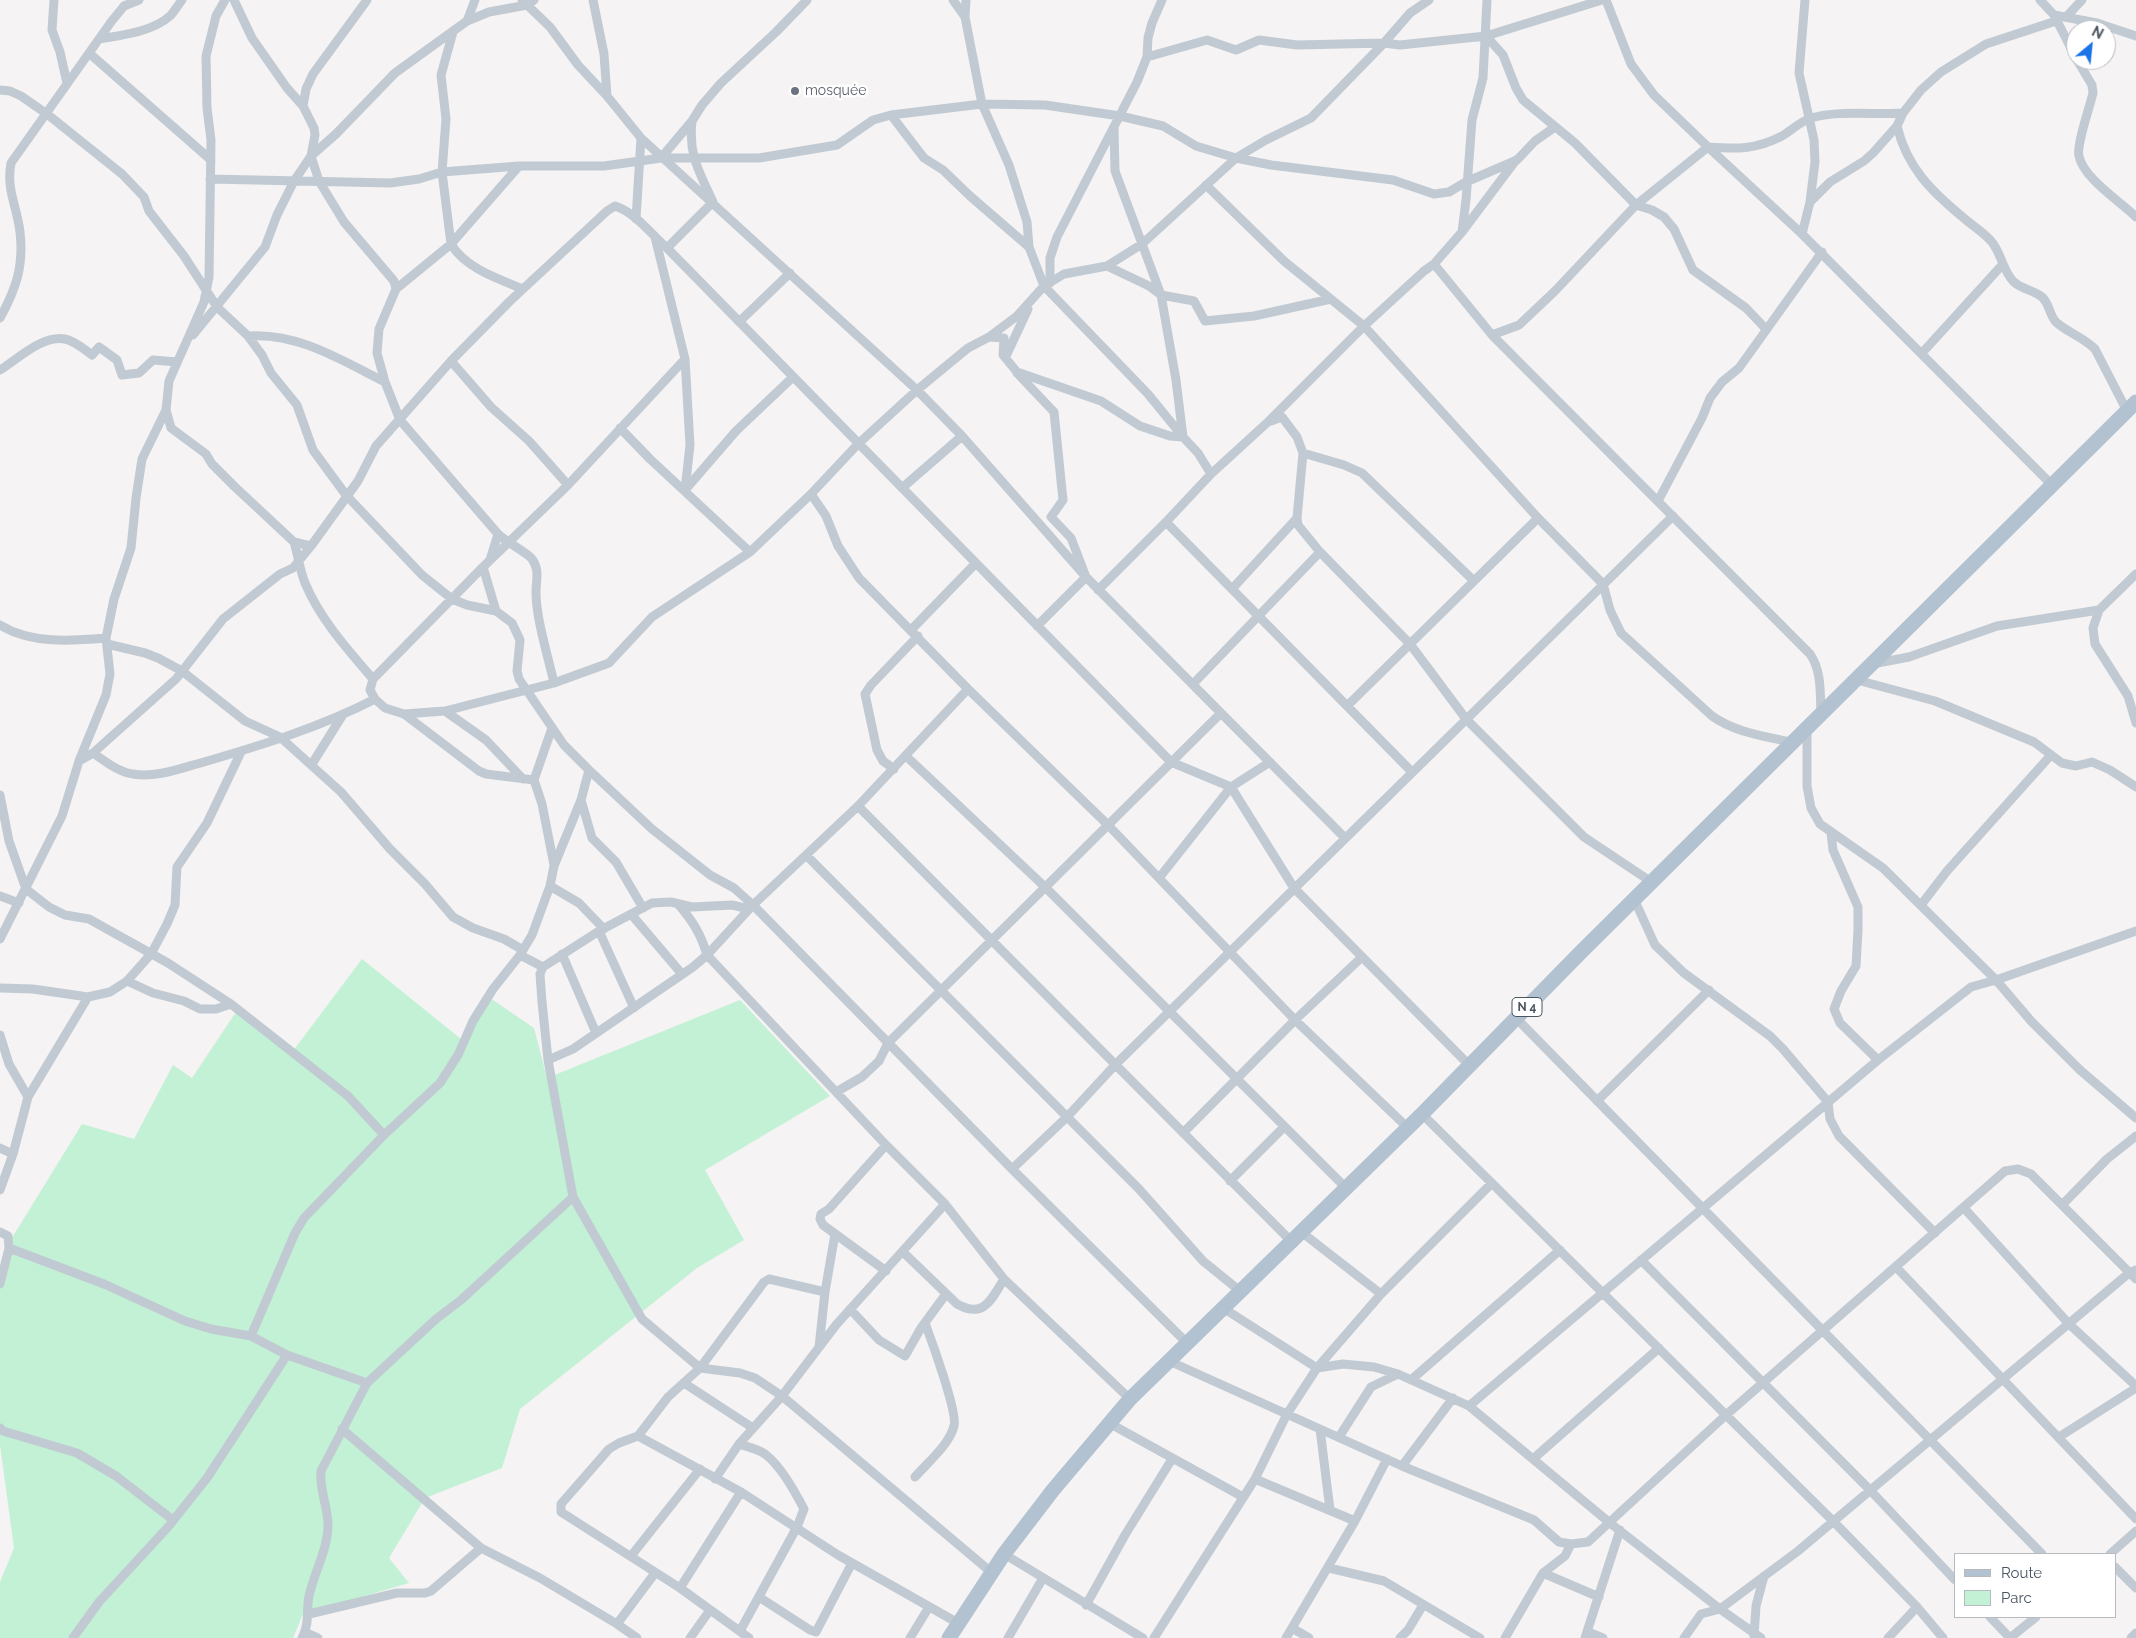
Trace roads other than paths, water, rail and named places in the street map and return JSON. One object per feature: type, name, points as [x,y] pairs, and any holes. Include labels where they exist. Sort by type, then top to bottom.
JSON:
[{"type":"main road","name":"N 4","points":[[949,1638],[1004,1554],[1053,1490],[1130,1399],[1408,1128],[1516,1018],[2132,406]]},
{"type":"street","points":[[54,0],[52,30],[60,52],[67,83]]},
{"type":"street","points":[[0,318],[12,296],[19,270],[20,232],[8,177],[11,163],[124,6],[139,0]]},
{"type":"street","points":[[99,39],[151,27],[170,16],[182,0]]},
{"type":"street","points":[[225,0],[216,16],[206,56],[211,160],[210,277],[204,302],[169,381],[165,402],[166,410],[171,428],[206,454],[212,464],[294,542],[311,546]]},
{"type":"street","points":[[234,0],[252,38],[287,88],[303,106],[315,135],[311,156],[318,182],[344,222],[392,276],[396,289]]},
{"type":"street","points":[[303,106],[306,88],[313,74],[367,0]]},
{"type":"street","points":[[467,21],[475,0]]},
{"type":"street","points":[[593,0],[604,54],[607,96]]},
{"type":"street","points":[[661,158],[721,83],[807,0]]},
{"type":"street","points":[[953,0],[965,16]]},
{"type":"street","points":[[966,0],[965,16],[982,104],[1010,165],[1028,222],[1029,247],[1047,285],[1148,394],[1198,453],[1211,474]]},
{"type":"street","points":[[1047,285],[1050,258],[1057,237],[1120,116],[1147,56],[1148,38],[1152,23],[1162,0]]},
{"type":"street","points":[[404,714],[445,712],[554,683],[609,663],[652,617],[750,552],[811,494],[858,444],[917,390],[968,348],[1017,316],[1047,285],[1064,274],[1107,266],[1142,244],[1236,158],[1266,140],[1311,118],[1384,43],[1410,13],[1429,0]]},
{"type":"street","points":[[1462,232],[1472,120],[1484,78],[1487,0]]},
{"type":"street","points":[[1147,56],[1207,40],[1236,50],[1260,40],[1297,45],[1384,43],[1400,45],[1486,36],[1602,0]]},
{"type":"street","points":[[1606,0],[1631,64],[1654,95],[1822,252],[2053,486]]},
{"type":"street","points":[[1802,234],[1810,202],[1815,162],[1814,140],[1799,73],[1805,0]]},
{"type":"street","points":[[2040,0],[2055,18],[2066,38]]},
{"type":"street","points":[[2067,16],[2082,0]]},
{"type":"street","points":[[186,342],[265,247],[277,215],[294,181],[311,156],[342,129],[395,73],[467,21],[489,12],[528,2],[550,27],[578,65],[607,96],[641,138],[917,390],[962,436],[1098,590],[1345,838]]},
{"type":"street","points":[[1810,202],[1830,182],[1864,161],[1897,126],[1903,113],[1921,90],[1941,72],[1986,44],[2055,18],[2067,16],[2097,23],[2136,36]]},
{"type":"street","points":[[453,32],[441,75],[446,119],[442,172],[451,244],[456,252],[487,274],[523,289]]},
{"type":"street","points":[[1486,36],[1503,55],[1516,88],[1524,100],[1575,143],[1636,205],[1652,210],[1664,217],[1674,229],[1693,270],[1746,308],[1766,329]]},
{"type":"street","points":[[89,53],[211,160]]},
{"type":"street","points":[[2083,70],[2092,85],[2094,93],[2078,156],[2082,164],[2104,189],[2136,217]]},
{"type":"street","points":[[0,90],[10,91],[22,96],[47,114],[122,174],[144,196],[149,211],[217,307],[248,336],[271,373],[297,405],[313,450],[346,495],[422,575],[452,600],[496,611],[512,623],[520,640],[517,671],[519,679],[564,745],[647,826],[710,875],[734,888],[1188,1344]]},
{"type":"street","points":[[210,179],[390,183],[419,179],[442,172],[519,166],[604,166],[661,158],[760,158],[837,145],[873,120],[891,115],[982,104],[1045,105],[1120,116],[1162,126],[1196,146],[1236,158],[1271,165],[1393,180],[1434,194],[1449,192],[1466,182],[1516,160]]},
{"type":"street","points":[[1492,335],[1519,325],[1555,291],[1636,205],[1708,147],[1742,150],[1782,136],[1810,118],[1841,113],[1878,115],[1903,113]]},
{"type":"street","points":[[891,115],[924,158],[943,170],[1029,247]]},
{"type":"street","points":[[692,121],[690,134],[693,158],[713,202]]},
{"type":"street","points":[[1897,126],[1902,145],[1918,173],[1963,218],[1991,241],[2007,274],[2014,282],[2043,298],[2056,323],[2088,343],[2094,349],[2132,406]]},
{"type":"street","points":[[1098,590],[1211,474],[1268,421],[1364,326],[1420,274],[1434,264],[1462,232],[1516,160],[1535,141],[1555,127]]},
{"type":"street","points":[[1114,128],[1115,171],[1161,295],[1184,437]]},
{"type":"street","points":[[636,219],[641,138]]},
{"type":"street","points":[[519,166],[451,244],[396,289],[379,329],[377,353],[385,382],[400,420],[498,534],[508,544],[532,558],[538,573],[536,593],[542,633],[554,683]]},
{"type":"street","points":[[1206,185],[1284,261],[1364,326],[1538,518],[1603,584],[1610,610],[1621,632],[1712,716],[1736,730],[1794,743]]},
{"type":"street","points":[[622,208],[638,196]]},
{"type":"street","points":[[667,248],[713,202]]},
{"type":"street","points":[[79,761],[93,753],[176,679],[224,619],[280,574],[293,568],[358,481],[376,446],[451,361],[523,289],[607,210],[615,206],[622,208],[636,219],[667,248],[1171,762],[1231,787],[1294,888],[1470,1066]]},
{"type":"street","points":[[654,237],[685,359],[690,445],[685,490]]},
{"type":"street","points":[[1658,501],[1702,418],[1710,398],[1722,382],[1739,368],[1822,252]]},
{"type":"street","points":[[1434,264],[1492,335],[1810,654],[1816,663],[1818,672],[1821,716]]},
{"type":"street","points":[[1922,353],[2003,264]]},
{"type":"street","points":[[1107,266],[1149,286],[1161,295],[1194,301],[1205,321],[1254,316],[1330,299]]},
{"type":"street","points":[[739,322],[790,273]]},
{"type":"street","points":[[1032,301],[1006,354],[1016,372],[1101,401],[1140,426],[1163,434],[1184,437]]},
{"type":"street","points":[[248,336],[283,337],[319,350],[385,382]]},
{"type":"street","points":[[989,336],[1004,338],[1003,355],[1016,372],[1054,412],[1063,500],[1051,517],[1071,538],[1086,577]]},
{"type":"street","points":[[0,370],[18,358],[22,353],[57,339],[66,339],[92,355],[99,347],[117,360],[122,375],[139,373],[153,360],[178,362]]},
{"type":"street","points":[[534,780],[486,774],[479,771],[404,714],[385,708],[375,699],[370,690],[374,678],[568,485],[685,359]]},
{"type":"street","points":[[451,361],[491,407],[529,441],[568,485]]},
{"type":"street","points":[[685,490],[736,431],[793,377]]},
{"type":"street","points":[[0,939],[62,816],[79,761],[106,695],[110,674],[106,641],[114,600],[131,548],[142,459],[166,410]]},
{"type":"street","points":[[1268,421],[1282,417],[1297,437],[1303,453],[1298,525],[1320,552],[1410,644],[1466,719],[1584,838],[1652,883]]},
{"type":"street","points":[[620,428],[750,552]]},
{"type":"street","points":[[902,488],[962,436]]},
{"type":"street","points":[[1303,453],[1344,465],[1362,474],[1381,489],[1474,581]]},
{"type":"street","points":[[355,504],[358,481]]},
{"type":"street","points":[[811,494],[826,516],[838,546],[859,578],[1108,825],[1294,1020],[1408,1128]]},
{"type":"street","points":[[1012,1169],[1066,1117],[1169,1011],[1673,516]]},
{"type":"street","points":[[1232,589],[1297,518]]},
{"type":"street","points":[[1347,706],[1538,518]]},
{"type":"street","points":[[1166,522],[1412,772]]},
{"type":"street","points":[[496,611],[487,564],[498,534]]},
{"type":"street","points":[[294,542],[305,583],[322,614],[343,645],[374,678]]},
{"type":"street","points":[[1192,684],[1320,552]]},
{"type":"street","points":[[894,769],[883,761],[877,750],[865,694],[870,685],[914,633],[976,563]]},
{"type":"street","points":[[2136,574],[2099,610],[2093,628],[2095,644],[2128,696],[2136,723]]},
{"type":"street","points":[[1037,626],[1086,577]]},
{"type":"street","points":[[1872,664],[1909,657],[1997,626],[2099,610]]},
{"type":"street","points":[[0,625],[12,632],[30,637],[74,641],[106,641],[145,653],[182,671],[245,721],[280,737],[312,764],[341,792],[390,849],[425,884],[453,917],[473,928],[504,939],[543,967]]},
{"type":"street","points":[[1857,680],[1935,701],[2034,742],[2062,763],[2076,766],[2092,762],[2110,770],[2136,787]]},
{"type":"street","points":[[548,1060],[572,1049],[693,967],[707,955],[751,907],[858,806],[968,688]]},
{"type":"street","points":[[93,753],[112,766],[132,774],[167,772],[241,752],[342,716],[375,699]]},
{"type":"street","points":[[445,712],[486,740],[523,779]]},
{"type":"street","points":[[836,1092],[862,1077],[880,1061],[888,1043],[1221,713]]},
{"type":"street","points":[[312,764],[342,716]]},
{"type":"street","points":[[552,728],[534,780],[542,804],[554,866]]},
{"type":"street","points":[[1807,730],[1807,786],[1811,808],[1820,824],[1883,868],[1996,980],[2031,1021],[2066,1056],[2136,1118]]},
{"type":"street","points":[[0,988],[32,989],[88,997],[110,992],[127,981],[151,954],[175,905],[177,866],[206,823],[241,752]]},
{"type":"street","points":[[1921,905],[1947,871],[2051,755]]},
{"type":"street","points":[[906,756],[1045,887],[1346,1188]]},
{"type":"street","points":[[1158,878],[1231,787],[1270,762]]},
{"type":"street","points":[[251,1336],[298,1226],[384,1134],[440,1083],[458,1055],[473,1021],[493,989],[522,952],[532,935],[550,886],[554,866],[581,800],[589,770]]},
{"type":"street","points":[[0,795],[9,841],[26,889],[49,907],[65,915],[89,919],[168,963],[231,1004],[348,1096],[384,1134]]},
{"type":"street","points":[[581,800],[592,838],[616,862],[643,908]]},
{"type":"street","points":[[858,806],[1230,1182],[1296,1236],[1381,1294]]},
{"type":"street","points":[[1831,833],[1833,850],[1858,907],[1856,966],[1841,991],[1834,1009],[1840,1023],[1878,1060]]},
{"type":"street","points":[[806,855],[940,992],[1138,1189],[1203,1261],[1240,1292]]},
{"type":"street","points":[[550,886],[579,904],[601,930],[634,1008]]},
{"type":"street","points":[[0,896],[19,904]]},
{"type":"street","points":[[1635,901],[1655,945],[1684,973],[1770,1036],[1828,1102],[1830,1119],[1839,1136],[1935,1233]]},
{"type":"street","points":[[751,907],[732,905],[692,907],[663,902],[652,903],[601,930],[543,967],[540,974],[548,1060],[573,1197],[642,1319],[700,1368],[748,1376],[764,1383],[782,1396],[991,1572]]},
{"type":"street","points":[[678,904],[694,923],[701,936],[707,955],[886,1146],[945,1204],[1004,1279],[1130,1399]]},
{"type":"street","points":[[631,914],[681,974]]},
{"type":"street","points":[[1469,1406],[1878,1060],[1971,987],[2136,931]]},
{"type":"street","points":[[562,954],[596,1033]]},
{"type":"street","points":[[1183,1134],[1294,1020],[1362,957]]},
{"type":"street","points":[[127,981],[153,993],[184,1000],[200,1009],[216,1009],[231,1004]]},
{"type":"street","points":[[1597,1101],[1709,990]]},
{"type":"street","points":[[0,1190],[13,1154],[28,1097],[88,997]]},
{"type":"street","points":[[1516,1018],[1824,1330],[1928,1440],[2041,1553]]},
{"type":"street","points":[[0,1035],[9,1064],[28,1097]]},
{"type":"street","points":[[0,1060],[9,1064]]},
{"type":"street","points":[[1422,1114],[1833,1521],[1917,1607],[1943,1638]]},
{"type":"street","points":[[1230,1182],[1284,1127]]},
{"type":"street","points":[[2062,1205],[2108,1159],[2136,1136]]},
{"type":"street","points":[[886,1146],[829,1208],[821,1214],[820,1219],[823,1225],[886,1271]]},
{"type":"street","points":[[0,1148],[13,1154]]},
{"type":"street","points":[[1169,1361],[1402,1466],[1534,1520],[1559,1542],[1571,1544],[1588,1542],[1726,1415],[2005,1171],[2018,1169],[2031,1174],[2134,1274],[2069,1324],[1833,1521],[1764,1576],[1720,1609],[1701,1614],[1684,1638]]},
{"type":"street","points":[[1154,1638],[1255,1479],[1287,1414],[1316,1368],[1381,1294],[1492,1183]]},
{"type":"street","points":[[318,1638],[304,1635],[309,1614],[309,1598],[328,1528],[327,1513],[320,1484],[321,1471],[368,1383],[436,1319],[461,1300],[573,1197]]},
{"type":"street","points":[[714,1479],[739,1444],[782,1396],[850,1309],[945,1204]]},
{"type":"street","points":[[1964,1208],[2069,1324],[2136,1387],[2059,1437]]},
{"type":"street","points":[[0,1232],[8,1236],[9,1248],[0,1284]]},
{"type":"street","points":[[818,1348],[835,1234]]},
{"type":"street","points":[[9,1248],[104,1284],[185,1321],[212,1329],[251,1336],[287,1355],[368,1383]]},
{"type":"street","points":[[1411,1380],[1560,1250]]},
{"type":"street","points":[[903,1252],[957,1304],[967,1310],[976,1310],[984,1307],[1004,1279]]},
{"type":"street","points":[[1641,1260],[1869,1489],[1954,1579]]},
{"type":"street","points":[[1896,1267],[2136,1519]]},
{"type":"street","points":[[749,1638],[680,1588],[561,1512],[560,1508],[561,1504],[609,1449],[638,1436],[668,1397],[700,1368],[764,1282],[769,1279],[825,1292]]},
{"type":"street","points":[[850,1309],[879,1340],[905,1356],[925,1323],[946,1294]]},
{"type":"street","points":[[1223,1308],[1316,1368],[1343,1364],[1374,1367],[1398,1374],[1469,1406],[1610,1523],[1756,1636]]},
{"type":"street","points":[[915,1477],[949,1438],[955,1424],[938,1359],[925,1323]]},
{"type":"street","points":[[1534,1459],[1659,1348]]},
{"type":"street","points":[[73,1638],[99,1602],[125,1576],[207,1478],[287,1355]]},
{"type":"street","points":[[1340,1437],[1371,1387],[1398,1374]]},
{"type":"street","points":[[684,1383],[753,1428]]},
{"type":"street","points":[[1402,1466],[1453,1398]]},
{"type":"street","points":[[1109,1424],[1243,1497]]},
{"type":"street","points":[[0,1428],[3,1431],[77,1453],[116,1476],[173,1520]]},
{"type":"street","points":[[342,1429],[481,1548],[534,1574],[637,1638]]},
{"type":"street","points":[[1320,1429],[1330,1510]]},
{"type":"street","points":[[638,1436],[741,1492],[852,1563],[958,1623]]},
{"type":"street","points":[[739,1444],[765,1454],[791,1486],[804,1509],[797,1527],[740,1632]]},
{"type":"street","points":[[1086,1605],[1125,1535],[1172,1459]]},
{"type":"street","points":[[1286,1638],[1329,1568],[1387,1459]]},
{"type":"street","points":[[631,1556],[700,1469]]},
{"type":"street","points":[[1255,1479],[1355,1521]]},
{"type":"street","points":[[680,1588],[741,1492]]},
{"type":"street","points":[[1603,1638],[1586,1635],[1620,1530]]},
{"type":"street","points":[[2111,1553],[2136,1531]]},
{"type":"street","points":[[1505,1638],[1543,1573],[1565,1556],[1571,1544]]},
{"type":"street","points":[[309,1614],[397,1593],[425,1593],[430,1591],[481,1548]]},
{"type":"street","points":[[1004,1554],[1143,1638]]},
{"type":"street","points":[[759,1598],[816,1632],[852,1563]]},
{"type":"street","points":[[1329,1568],[1384,1581],[1423,1606],[1480,1638]]},
{"type":"street","points":[[2116,1568],[2136,1588]]},
{"type":"street","points":[[617,1624],[655,1573]]},
{"type":"street","points":[[1543,1573],[1599,1597]]},
{"type":"street","points":[[1756,1636],[1756,1606],[1764,1576]]},
{"type":"street","points":[[1008,1638],[1043,1578]]},
{"type":"street","points":[[1400,1638],[1408,1630],[1423,1606]]},
{"type":"street","points":[[910,1638],[929,1607]]},
{"type":"street","points":[[1888,1638],[1917,1607]]},
{"type":"street","points":[[690,1638],[710,1610]]},
{"type":"street","points":[[1991,1618],[2010,1638],[2035,1618]]},
{"type":"street","points":[[1292,1628],[1308,1638]]},
{"type":"street","points":[[2130,1638],[2136,1633]]},
{"type":"place","name":"mosquée","points":[[795,91]]}]
